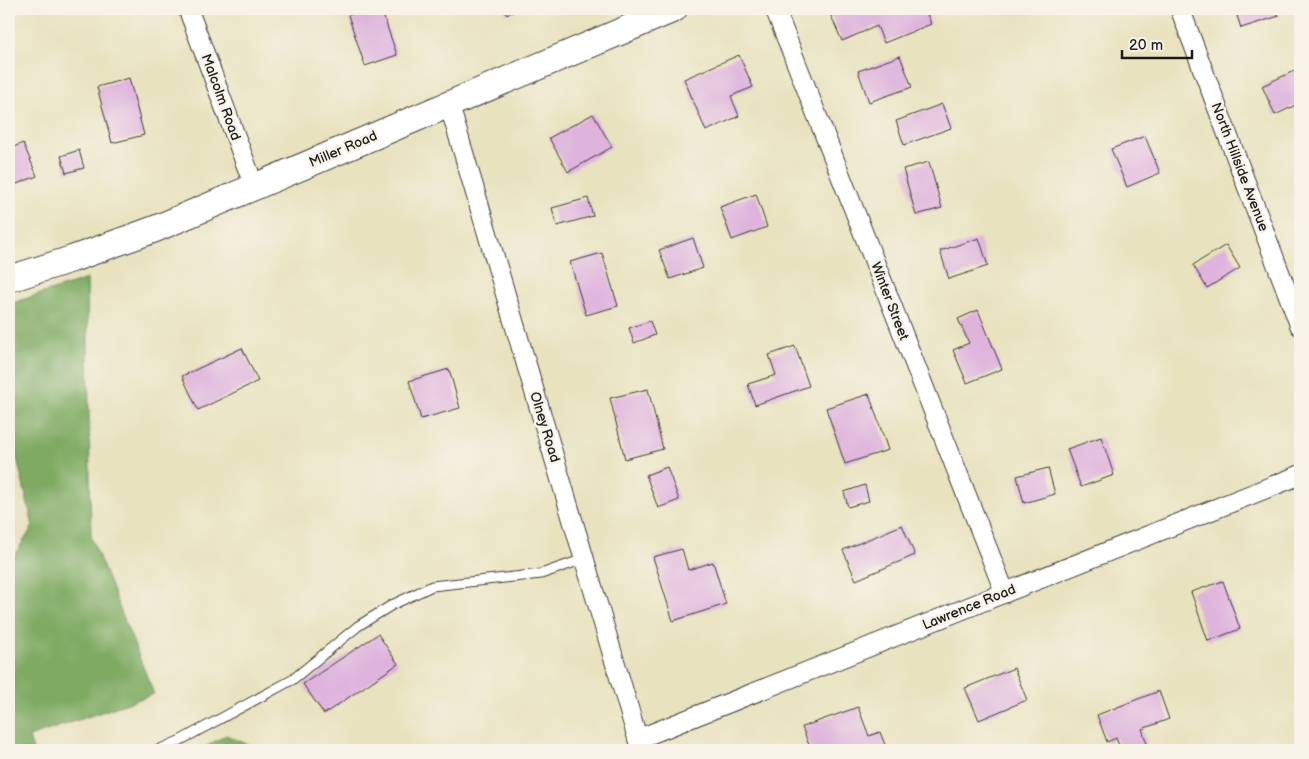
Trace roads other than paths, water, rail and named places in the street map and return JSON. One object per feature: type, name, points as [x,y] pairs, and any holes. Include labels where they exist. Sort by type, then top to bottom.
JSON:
[{"type":"street","name":"Malcolm Road","points":[[188,9],[254,186]]},
{"type":"street","name":"Winter Street","points":[[776,9],[1005,593]]},
{"type":"street","name":"North Hillside Avenue","points":[[1180,9],[1300,326]]},
{"type":"street","name":"Miller Road","points":[[9,279],[155,229],[659,12]]},
{"type":"street","name":"Olney Road","points":[[449,104],[640,745]]},
{"type":"street","name":"Lawrence Road","points":[[640,745],[1005,593],[1300,475]]},
{"type":"lane","points":[[158,750],[180,741],[292,680],[358,626],[392,605],[432,586],[541,574],[584,559]]}]
